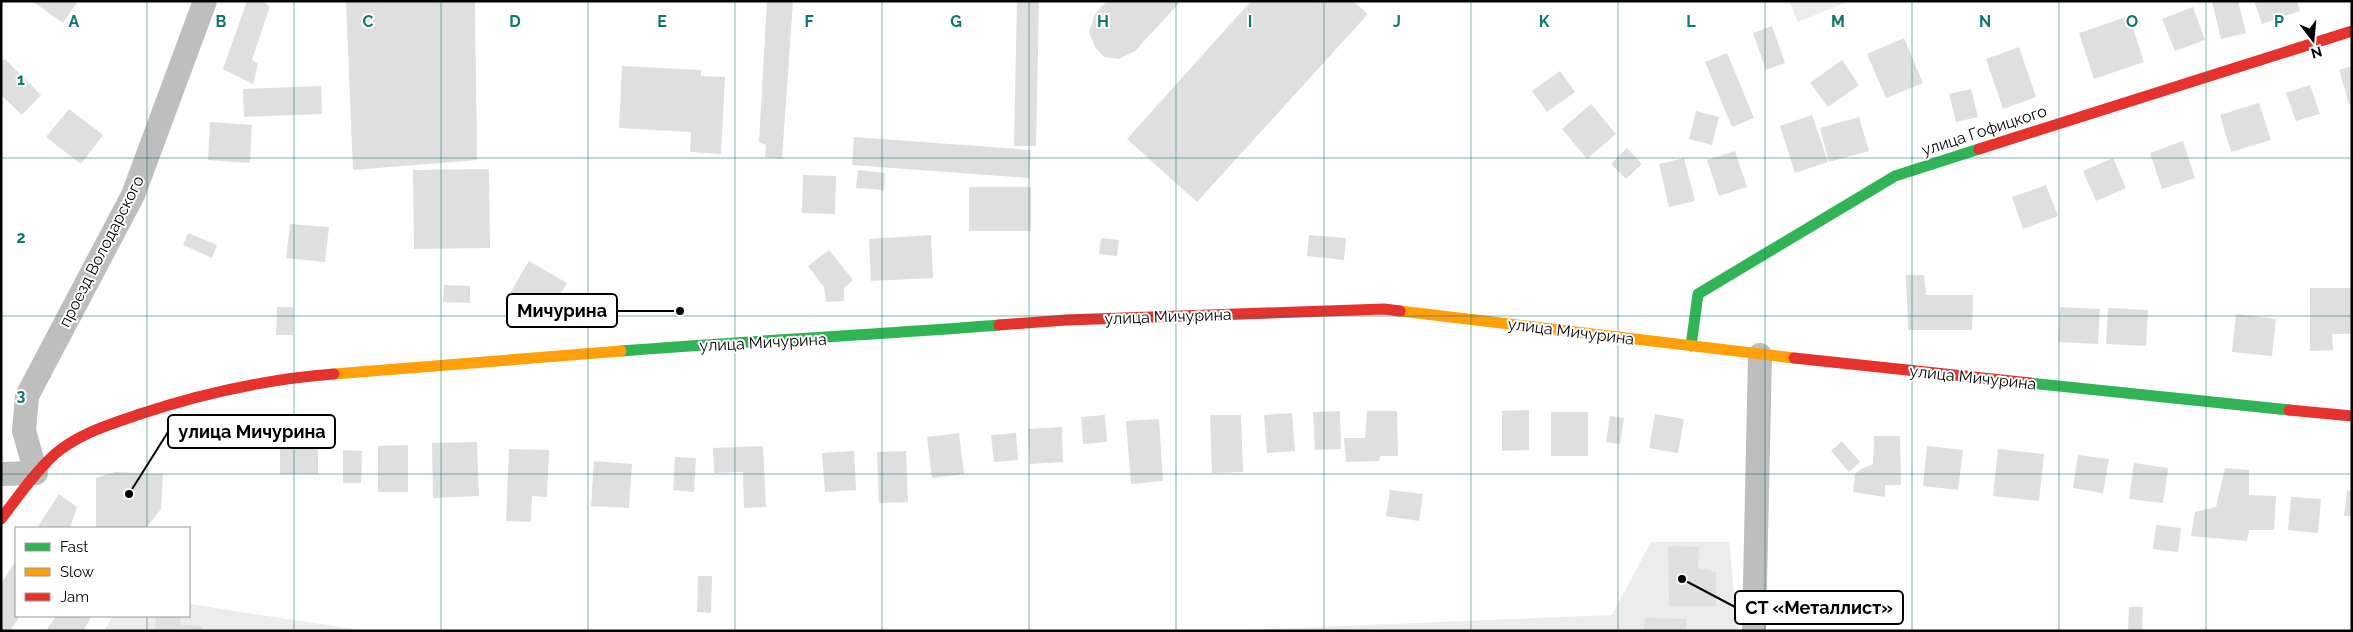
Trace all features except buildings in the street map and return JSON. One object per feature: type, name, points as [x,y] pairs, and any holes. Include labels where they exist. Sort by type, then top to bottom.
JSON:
[{"type":"street","name":"проезд Володарского","points":[[36,472],[24,431],[26,396],[133,195],[205,1]]},
{"type":"street","name":"улица Гофицкого","points":[[1691,346],[1698,294],[1895,176],[2352,31]]},
{"type":"street","name":"улица Мичурина","points":[[1,519],[36,472],[73,441],[98,428],[184,399],[285,379],[348,372],[1066,320],[1384,309],[1760,355],[2352,416]]},
{"type":"street","points":[[1754,631],[1760,355]]},
{"type":"street","points":[[1,474],[36,472]]},
{"type":"shaded area","points":[[1789,1],[1849,1],[1798,22]]},
{"type":"shaded area","points":[[1651,542],[1729,542],[1738,631],[1223,631],[1612,615]]},
{"type":"shaded area","points":[[190,604],[366,631],[104,631],[112,617],[190,617]]},
{"type":"traffic: fast","points":[[1691,346],[1698,294],[1895,176],[1979,149]]},
{"type":"traffic: fast","points":[[621,351],[999,325]]},
{"type":"traffic: fast","points":[[2030,383],[2289,410]]},
{"type":"traffic: slow","points":[[1400,311],[1794,358]]},
{"type":"traffic: slow","points":[[334,374],[621,351]]},
{"type":"traffic: jam","points":[[1979,149],[2352,31]]},
{"type":"traffic: jam","points":[[999,325],[1066,320],[1384,309],[1400,311]]},
{"type":"traffic: jam","points":[[1794,358],[2030,383]]},
{"type":"traffic: jam","points":[[1,519],[47,461],[73,441],[94,431],[161,407],[234,388],[334,374]]},
{"type":"traffic: jam","points":[[2289,410],[2352,416]]},
{"type":"place","name":"Мичурина","points":[[680,311]]},
{"type":"place","name":"улица Мичурина","points":[[129,494]]},
{"type":"place","name":"СТ «Металлист»","points":[[1682,579]]}]
